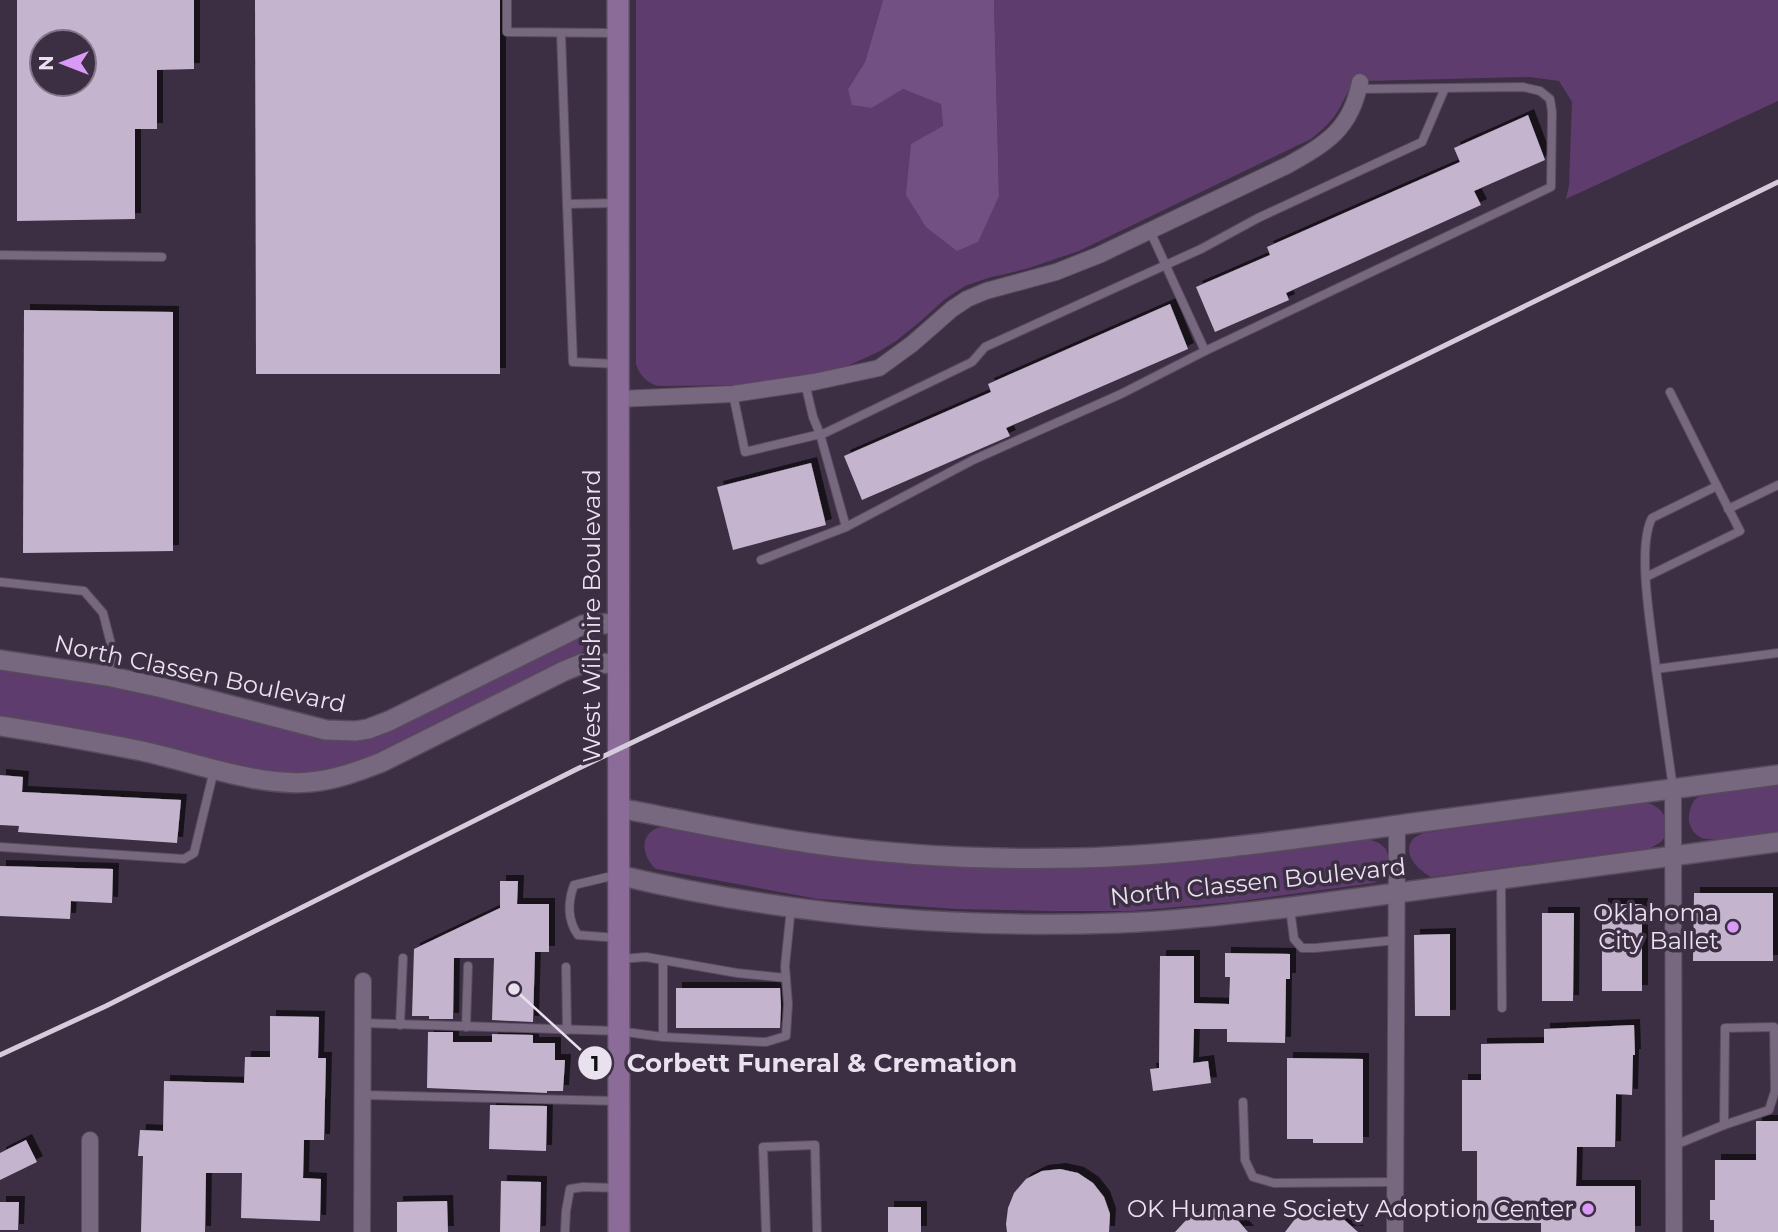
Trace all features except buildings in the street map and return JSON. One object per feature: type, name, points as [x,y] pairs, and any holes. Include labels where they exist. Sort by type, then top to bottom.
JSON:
[{"type":"main road","name":"West Wilshire Boulevard","points":[[618,0],[619,1232]]},
{"type":"street","points":[[618,399],[733,394],[879,368],[967,299],[1099,256],[1315,150],[1334,135],[1348,117],[1357,99],[1359,86]]},
{"type":"street","name":"North Classen Boulevard","points":[[0,660],[107,676],[326,730],[355,731],[388,721],[583,625],[618,623]]},
{"type":"street","points":[[0,726],[144,752],[252,778],[282,783],[309,782],[357,772],[382,762],[581,664],[619,663]]},
{"type":"street","name":"North Classen Boulevard","points":[[619,808],[747,833],[892,852],[1076,858],[1163,854],[1290,841],[1778,775]]},
{"type":"street","points":[[1673,788],[1674,1232]]},
{"type":"street","points":[[1395,1232],[1397,826]]},
{"type":"street","name":"North Classen Boulevard","points":[[618,875],[696,892],[885,918],[1043,925],[1120,923],[1290,908],[1778,842]]},
{"type":"street","points":[[362,1232],[363,981]]},
{"type":"street","points":[[90,1140],[90,1232]]},
{"type":"lane","points":[[507,0],[507,32],[618,33]]},
{"type":"lane","points":[[561,33],[573,362],[618,364]]},
{"type":"lane","points":[[761,560],[846,527],[973,460],[1121,394],[1205,351],[1551,187],[1552,112],[1550,99],[1540,91],[1523,87],[1445,89],[1359,86]]},
{"type":"lane","points":[[733,394],[745,452],[820,434],[972,362],[985,347],[1201,249],[1258,218],[1422,142],[1445,89]]},
{"type":"lane","points":[[567,204],[618,203]]},
{"type":"lane","points":[[1150,231],[1205,351]]},
{"type":"lane","points":[[0,255],[162,257]]},
{"type":"lane","points":[[805,383],[846,527]]},
{"type":"lane","points":[[1646,577],[1740,531],[1670,392]]},
{"type":"lane","points":[[1728,509],[1778,485]]},
{"type":"lane","points":[[1673,788],[1646,577],[1645,540],[1652,518],[1717,486]]},
{"type":"lane","points":[[0,582],[84,591],[103,613],[113,652],[107,676]]},
{"type":"lane","points":[[1657,669],[1778,653]]},
{"type":"lane","points":[[0,847],[184,859],[194,853],[214,768]]},
{"type":"lane","points":[[618,875],[574,885],[569,899],[572,927],[578,935],[663,961],[786,978]]},
{"type":"lane","points":[[1501,879],[1502,1009]]},
{"type":"lane","points":[[362,1023],[618,1031],[663,1037],[765,1042],[786,1036],[788,1004],[785,966],[791,907]]},
{"type":"lane","points":[[1290,908],[1294,939],[1301,947],[1397,940]]},
{"type":"lane","points":[[400,1025],[403,958]]},
{"type":"lane","points":[[663,961],[663,1037]]},
{"type":"lane","points":[[466,1027],[468,966]]},
{"type":"lane","points":[[566,967],[567,1030]]},
{"type":"lane","points":[[1674,1145],[1769,1110],[1776,1091],[1774,1027],[1725,1028],[1724,1125]]},
{"type":"lane","points":[[362,1095],[619,1101]]},
{"type":"lane","points":[[1243,1102],[1245,1160],[1253,1177],[1274,1182],[1396,1182]]},
{"type":"lane","points":[[766,1232],[764,1146],[815,1145],[817,1232]]},
{"type":"lane","points":[[565,1232],[570,1189],[619,1188]]},
{"type":"shaded area","points":[[636,0],[883,0],[865,62],[848,89],[872,108],[903,89],[941,103],[943,126],[999,196],[994,0],[1778,0],[1778,101],[1566,199],[1569,185],[1572,102],[1559,81],[1530,77],[1366,81],[1349,92],[1333,118],[1311,139],[1079,251],[965,286],[945,299],[896,341],[843,368],[824,374],[759,385],[658,386],[644,378],[636,364]]},
{"type":"shaded area","points":[[883,0],[994,0],[999,196],[978,242],[957,251],[926,227],[906,195],[911,144],[943,126],[941,104],[903,89],[872,108],[852,105],[848,89],[865,62]]},
{"type":"shaded area","points":[[585,635],[595,637],[591,648],[364,760],[329,772],[281,774],[146,743],[0,718],[0,670],[136,692],[361,739],[375,737]]},
{"type":"shaded area","points":[[1778,783],[1778,831],[1728,839],[1702,838],[1694,832],[1689,820],[1690,809],[1698,797],[1724,790]]},
{"type":"shaded area","points":[[1644,802],[1657,807],[1667,823],[1665,836],[1651,848],[1431,877],[1421,871],[1410,856],[1413,839],[1423,833]]},
{"type":"shaded area","points":[[667,826],[723,837],[1160,863],[1228,857],[1366,838],[1386,849],[1389,859],[1383,877],[1374,883],[1234,902],[1131,911],[956,909],[818,899],[656,869],[646,854],[646,838],[656,828]]},
{"type":"railway","points":[[0,1055],[106,1006],[575,770],[1778,182]]},
{"type":"place","name":"Oklahoma City Ballet","points":[[1733,927]]},
{"type":"place","name":"Corbett Funeral & Cremation","points":[[514,989]]},
{"type":"place","name":"OK Humane Society Adoption Center","points":[[1588,1209]]}]
